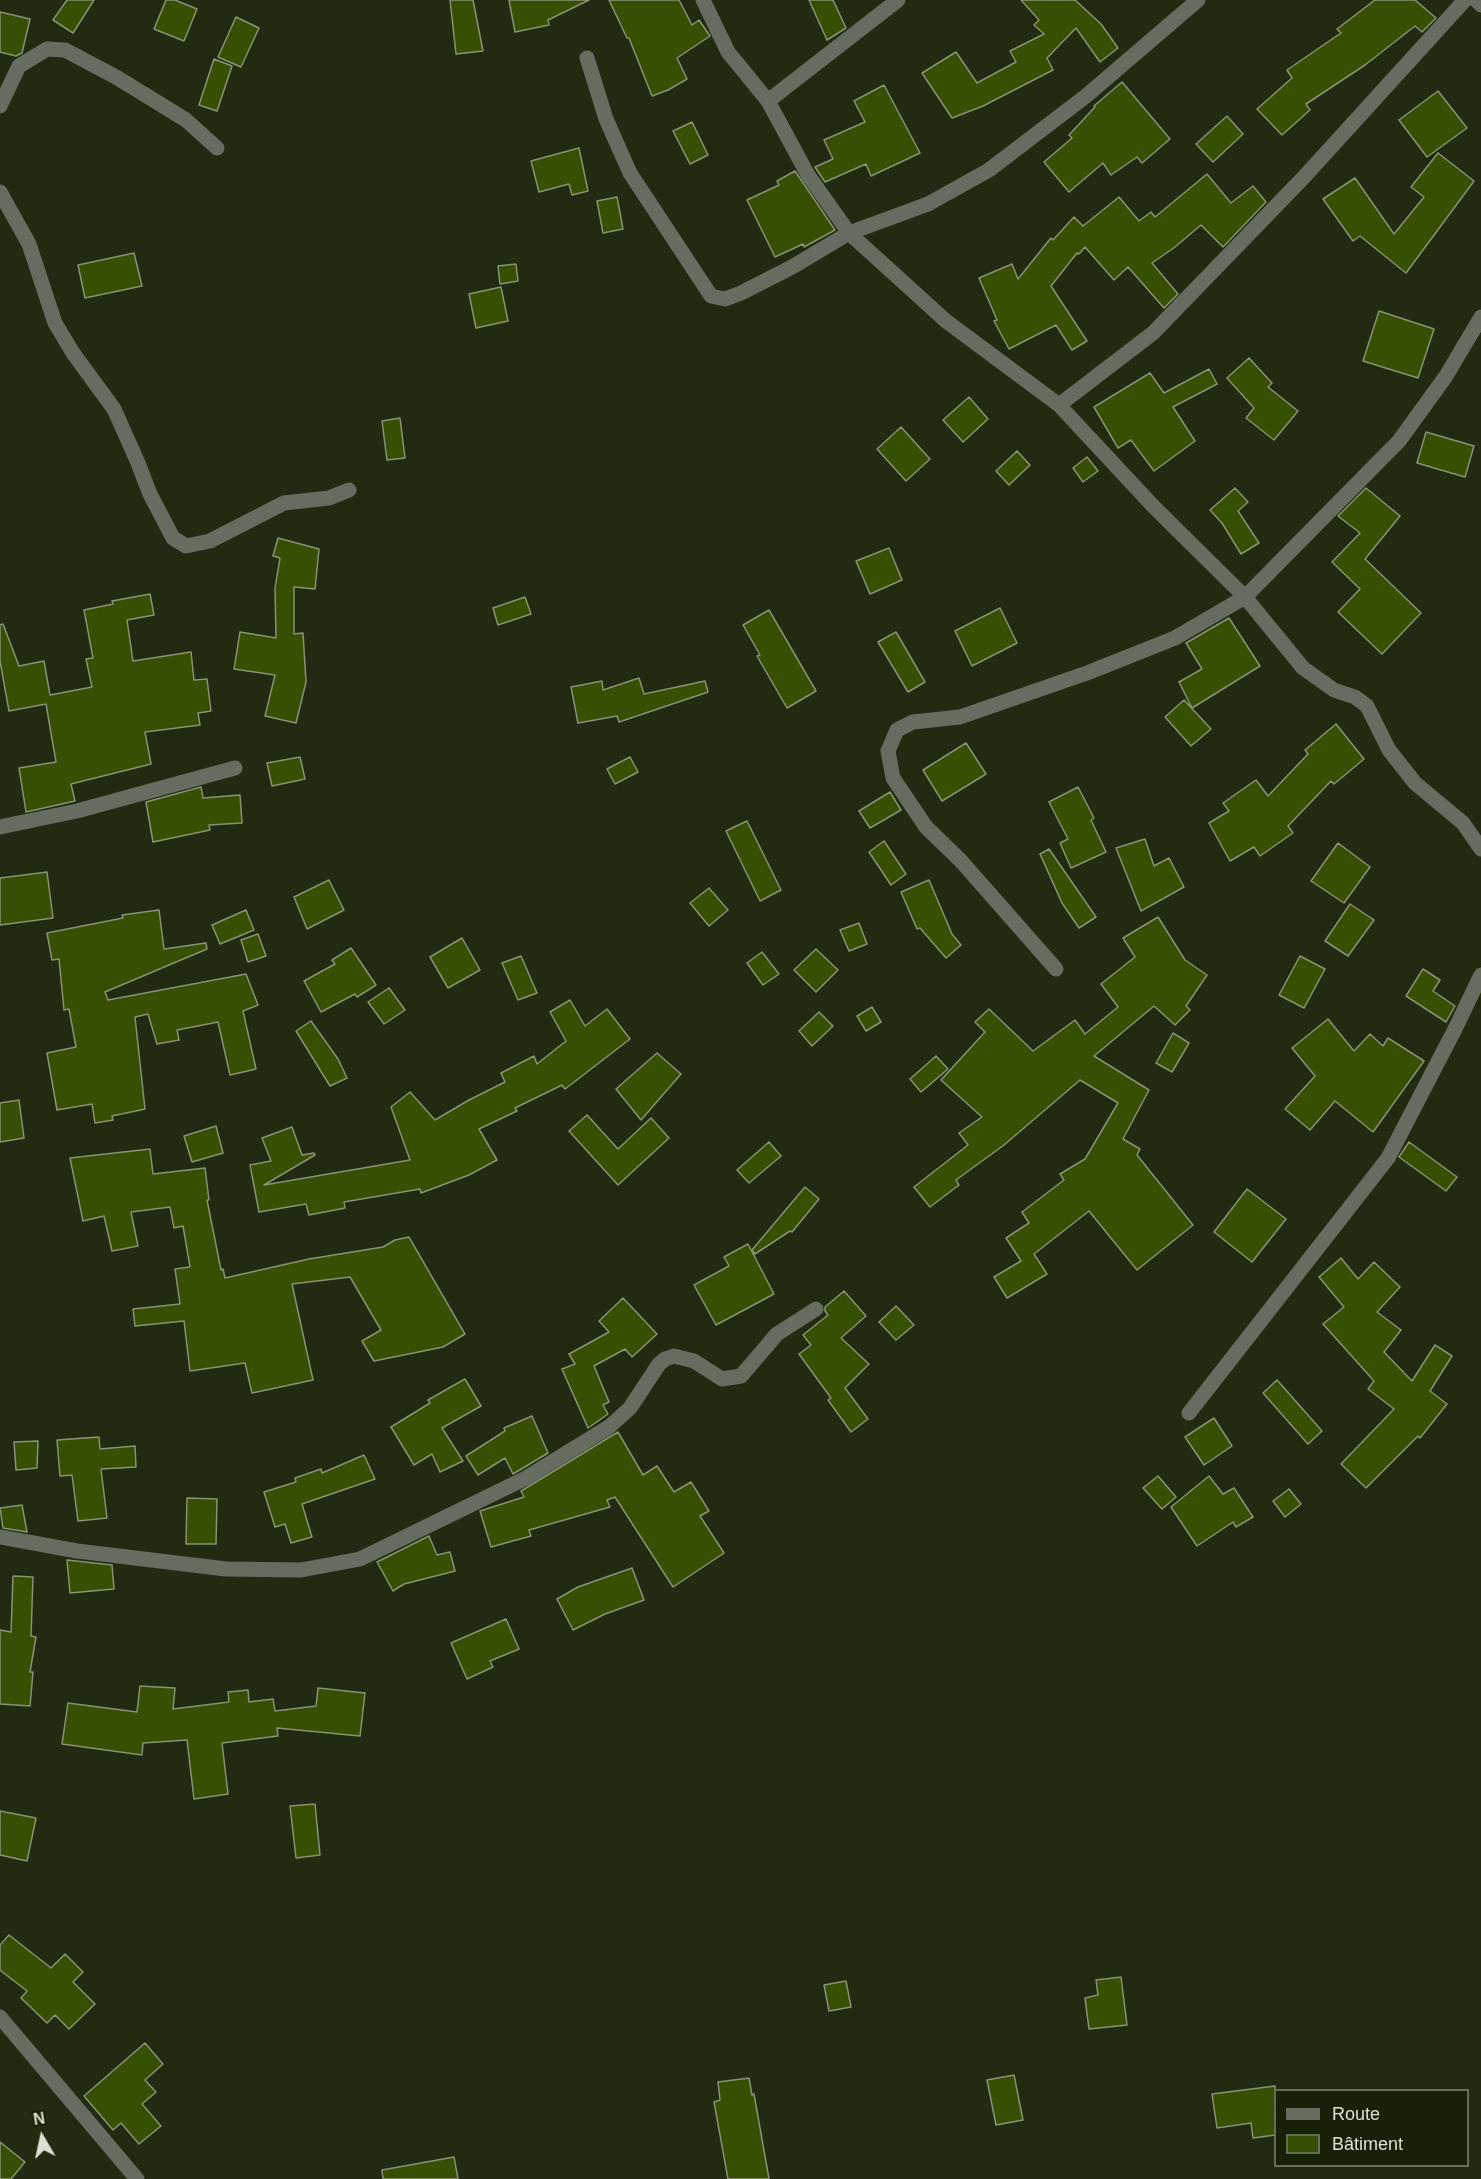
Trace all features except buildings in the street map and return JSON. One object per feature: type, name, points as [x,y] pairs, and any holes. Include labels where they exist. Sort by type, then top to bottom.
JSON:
[{"type":"street","points":[[703,0],[728,52],[768,101],[808,175],[849,234],[946,321],[1059,405],[1153,506],[1245,597],[1303,668],[1334,690],[1355,697],[1367,706],[1389,750],[1415,783],[1463,823],[1481,849]]},
{"type":"street","points":[[768,101],[898,0]]},
{"type":"street","points":[[587,58],[606,119],[630,173],[711,296],[725,299],[792,267],[849,234],[928,204],[989,170],[1086,96],[1198,0]]},
{"type":"street","points":[[1059,405],[1153,333],[1304,177],[1465,0]]},
{"type":"street","points":[[1476,0],[1481,5]]},
{"type":"street","points":[[0,106],[19,66],[47,49],[64,50],[186,120],[217,148]]},
{"type":"street","points":[[0,192],[29,244],[55,323],[73,353],[114,409],[154,504],[173,538],[186,546],[210,542],[284,503],[329,498],[349,490]]},
{"type":"street","points":[[1056,969],[960,861],[926,827],[893,778],[888,751],[897,730],[913,722],[960,717],[1087,673],[1175,638],[1245,597],[1399,441],[1446,376],[1481,317]]},
{"type":"street","points":[[0,827],[77,811],[235,768]]},
{"type":"street","points":[[1189,1413],[1388,1158],[1481,975]]},
{"type":"street","points":[[0,1537],[77,1551],[226,1569],[301,1570],[360,1559],[526,1478],[609,1427],[630,1408],[659,1364],[665,1359],[674,1356],[694,1361],[722,1379],[741,1376],[777,1334],[816,1309]]},
{"type":"street","points":[[0,2017],[137,2179]]}]
